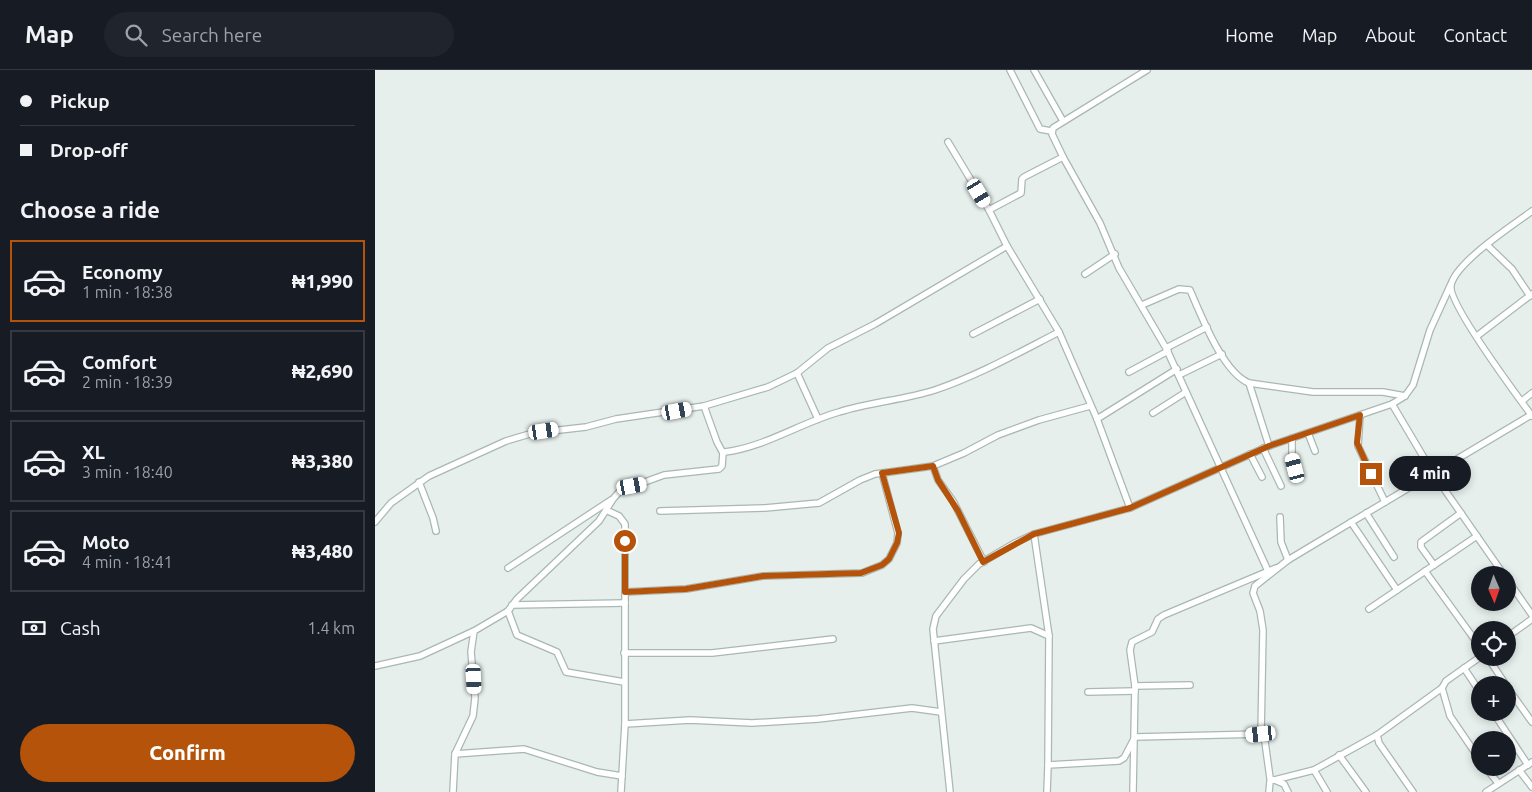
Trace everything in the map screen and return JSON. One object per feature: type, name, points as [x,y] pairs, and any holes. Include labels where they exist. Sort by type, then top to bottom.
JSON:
[{"type":"street","points":[[1010,70],[1040,129],[1051,131]]},
{"type":"street","points":[[1034,70],[1063,121]]},
{"type":"street","points":[[1051,131],[1063,121],[1147,70]]},
{"type":"street","points":[[1051,131],[1063,157],[1100,223],[1115,254],[1119,268],[1142,305],[1178,372],[1267,571]]},
{"type":"street","points":[[948,142],[989,210],[1007,246],[1059,332],[1097,420],[1130,508]]},
{"type":"street","points":[[989,210],[1021,193],[1022,179],[1024,177],[1063,157]]},
{"type":"street","points":[[950,792],[933,629],[936,616],[963,579],[983,562],[1034,534],[1130,508],[1266,447],[1392,404],[1405,396],[1413,385],[1431,330],[1451,284],[1465,264],[1532,211]]},
{"type":"street","points":[[1477,336],[1531,295],[1512,269],[1487,245]]},
{"type":"street","points":[[375,522],[391,503],[419,482],[454,463],[506,441],[533,433],[586,427],[616,419],[705,406],[769,387],[797,373],[828,348],[875,324],[1007,246]]},
{"type":"street","points":[[1085,274],[1115,254]]},
{"type":"street","points":[[1288,792],[1284,784],[1270,778],[1265,742],[1261,734],[1263,630],[1260,611],[1253,593],[1255,586],[1288,560],[1531,416],[1459,311],[1452,296],[1451,284]]},
{"type":"street","points":[[1142,305],[1179,289],[1190,290],[1207,327],[1222,354],[1240,380],[1249,383],[1313,392],[1383,392],[1405,396]]},
{"type":"street","points":[[973,334],[1040,299]]},
{"type":"street","points":[[1129,372],[1207,327]]},
{"type":"street","points":[[723,453],[753,446],[840,411],[933,390],[985,371],[1059,332]]},
{"type":"street","points":[[1097,420],[1178,372],[1222,354]]},
{"type":"street","points":[[797,373],[818,419]]},
{"type":"street","points":[[1249,383],[1266,447],[1281,486]]},
{"type":"street","points":[[1153,413],[1186,392]]},
{"type":"street","points":[[1522,401],[1532,393]]},
{"type":"street","points":[[1392,404],[1433,473],[1498,566]]},
{"type":"street","points":[[375,666],[420,656],[473,631],[508,611],[599,521],[620,491],[664,475],[719,468],[722,466],[723,453],[717,442],[705,406]]},
{"type":"street","points":[[660,511],[765,508],[819,503],[860,480],[882,473],[933,466],[964,454],[997,435],[1039,420],[1090,406]]},
{"type":"street","points":[[1360,415],[1358,446],[1385,502]]},
{"type":"street","points":[[1308,433],[1315,451]]},
{"type":"street","points":[[1292,438],[1292,454],[1295,468]]},
{"type":"street","points":[[1250,454],[1262,478]]},
{"type":"street","points":[[933,466],[938,480],[953,501],[983,562]]},
{"type":"street","points":[[625,592],[686,589],[763,576],[861,573],[882,565],[889,559],[897,543],[899,533],[882,473]]},
{"type":"street","points":[[419,482],[436,531]]},
{"type":"street","points":[[508,568],[613,499]]},
{"type":"street","points":[[607,510],[619,516],[625,524],[625,724],[621,792]]},
{"type":"street","points":[[1366,513],[1394,557]]},
{"type":"street","points":[[1434,565],[1421,547],[1421,542],[1461,513]]},
{"type":"street","points":[[1280,517],[1281,542],[1288,560]]},
{"type":"street","points":[[1351,522],[1397,590]]},
{"type":"street","points":[[1034,534],[1049,636],[1047,792]]},
{"type":"street","points":[[1369,609],[1477,536]]},
{"type":"street","points":[[1133,792],[1135,688],[1131,644],[1135,640],[1153,632],[1158,619],[1280,566]]},
{"type":"street","points":[[1425,571],[1471,635]]},
{"type":"street","points":[[1516,592],[1532,615]]},
{"type":"street","points":[[512,605],[625,603]]},
{"type":"street","points":[[508,611],[517,635],[557,652],[566,672],[624,682]]},
{"type":"street","points":[[1516,631],[1532,619]]},
{"type":"street","points":[[934,641],[1031,628],[1049,636]]},
{"type":"street","points":[[453,792],[455,754],[473,716],[475,698],[471,652],[473,631]]},
{"type":"street","points":[[624,653],[712,653],[833,639]]},
{"type":"street","points":[[1269,792],[1270,781],[1314,770],[1377,735],[1442,688],[1446,681],[1471,663]]},
{"type":"street","points":[[1464,668],[1471,678]]},
{"type":"street","points":[[1087,692],[1190,685]]},
{"type":"street","points":[[1442,688],[1450,716],[1471,747]]},
{"type":"street","points":[[1516,699],[1532,722]]},
{"type":"street","points":[[625,724],[689,720],[752,723],[912,708],[941,712]]},
{"type":"street","points":[[1487,792],[1530,763],[1500,721]]},
{"type":"street","points":[[1135,737],[1261,734]]},
{"type":"street","points":[[1377,735],[1379,743],[1413,792]]},
{"type":"street","points":[[1048,765],[1119,761],[1124,758],[1135,737]]},
{"type":"street","points":[[455,754],[524,749],[597,772],[622,776]]},
{"type":"street","points":[[1339,755],[1366,792]]},
{"type":"street","points":[[1314,770],[1327,792]]},
{"type":"street","points":[[1519,770],[1532,787]]},
{"type":"street","points":[[1492,776],[1498,783]]},
{"type":"route","points":[[625,541],[625,592],[686,589],[763,576],[861,573],[882,565],[889,559],[897,543],[899,533],[882,473],[933,466],[938,480],[964,521],[983,562],[1034,534],[1130,508],[1269,446],[1360,415],[1357,443],[1371,474]]}]
